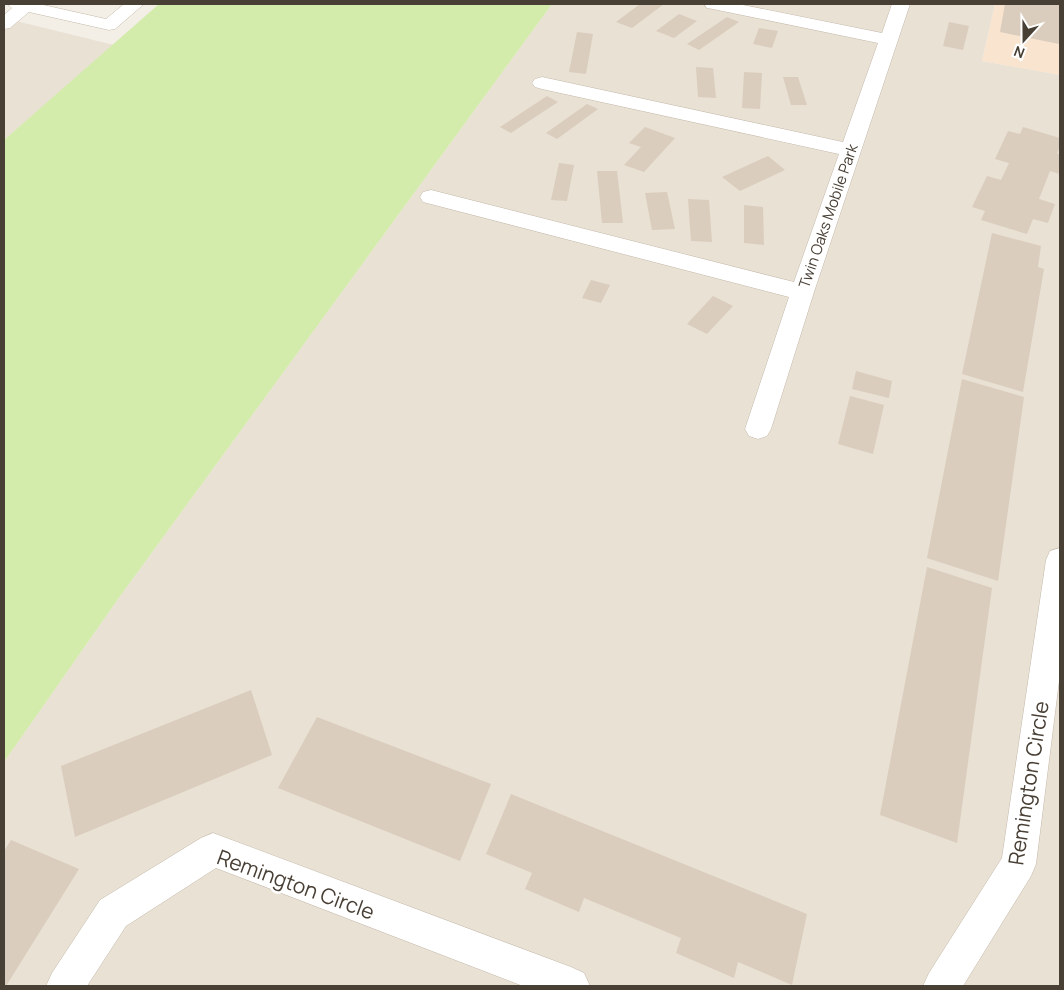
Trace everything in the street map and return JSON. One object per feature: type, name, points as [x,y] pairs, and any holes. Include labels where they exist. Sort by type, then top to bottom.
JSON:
[{"type":"street","points":[[4,24],[21,5],[109,25],[134,4]]},
{"type":"street","points":[[713,4],[889,40]]},
{"type":"street","name":"Twin Oaks Mobile Park","points":[[758,429],[802,292],[901,4]]},
{"type":"street","points":[[542,83],[851,150]]},
{"type":"street","points":[[431,197],[802,292]]},
{"type":"street","name":"Remington Circle","points":[[942,986],[1019,864],[1055,641],[1060,560]]},
{"type":"street","name":"Remington Circle","points":[[66,986],[113,912],[213,850],[571,986]]},
{"type":"shaded area","points":[[552,4],[995,4],[982,61],[1060,75],[1060,986],[4,986],[4,762],[118,599]]},
{"type":"shaded area","points":[[995,4],[1060,4],[1060,75],[982,61]]},
{"type":"shaded area","points":[[4,18],[114,45],[4,140]]},
{"type":"green space","points":[[159,4],[552,4],[118,599],[4,762],[4,140]]},
{"type":"building","points":[[640,4],[664,4],[632,28],[616,22]]},
{"type":"building","points":[[1005,4],[1060,4],[1059,44],[1000,32]]},
{"type":"building","points":[[679,14],[697,21],[674,38],[656,31]]},
{"type":"building","points":[[727,17],[739,22],[699,50],[687,44]]},
{"type":"building","points":[[949,22],[969,26],[963,50],[943,46]]},
{"type":"building","points":[[759,28],[778,31],[772,48],[753,44]]},
{"type":"building","points":[[577,32],[593,34],[586,74],[569,72]]},
{"type":"building","points":[[696,67],[713,68],[716,98],[698,97]]},
{"type":"building","points":[[744,72],[762,73],[760,109],[742,108]]},
{"type":"building","points":[[783,77],[798,77],[807,105],[791,105]]},
{"type":"building","points":[[547,96],[558,102],[511,133],[500,127]]},
{"type":"building","points":[[587,104],[598,109],[557,139],[546,133]]},
{"type":"building","points":[[645,127],[675,138],[644,172],[624,165],[641,147],[629,143]]},
{"type":"building","points":[[1023,127],[1060,138],[1057,154],[1060,154],[1060,174],[1050,171],[1039,199],[1055,204],[1048,223],[1033,219],[1027,234],[981,220],[985,211],[972,207],[987,176],[1001,180],[1009,163],[995,159],[1008,131],[1020,134]]},
{"type":"building","points":[[768,156],[785,170],[740,191],[722,177]]},
{"type":"building","points":[[559,163],[574,165],[567,201],[551,200]]},
{"type":"building","points":[[597,171],[617,171],[623,223],[602,223]]},
{"type":"building","points":[[667,192],[675,229],[652,230],[645,193]]},
{"type":"building","points":[[688,199],[709,200],[712,242],[691,241]]},
{"type":"building","points":[[744,205],[763,207],[764,245],[744,243]]},
{"type":"building","points":[[992,233],[1041,246],[1038,267],[1044,269],[1023,392],[962,374]]},
{"type":"building","points":[[591,280],[610,285],[601,303],[582,298]]},
{"type":"building","points":[[713,296],[733,306],[707,334],[687,324]]},
{"type":"building","points":[[856,371],[892,381],[889,398],[852,389]]},
{"type":"building","points":[[962,379],[1024,397],[998,581],[927,558]]},
{"type":"building","points":[[850,396],[884,405],[873,454],[838,444]]},
{"type":"building","points":[[927,567],[992,588],[957,843],[880,815]]},
{"type":"building","points":[[251,690],[272,755],[75,837],[61,766]]},
{"type":"building","points":[[317,717],[491,784],[460,861],[278,788]]},
{"type":"building","points":[[511,794],[807,914],[792,985],[738,962],[734,978],[676,953],[681,938],[584,898],[579,912],[525,889],[532,873],[486,854]]},
{"type":"building","points":[[11,840],[79,869],[6,986],[4,986],[4,851]]}]
